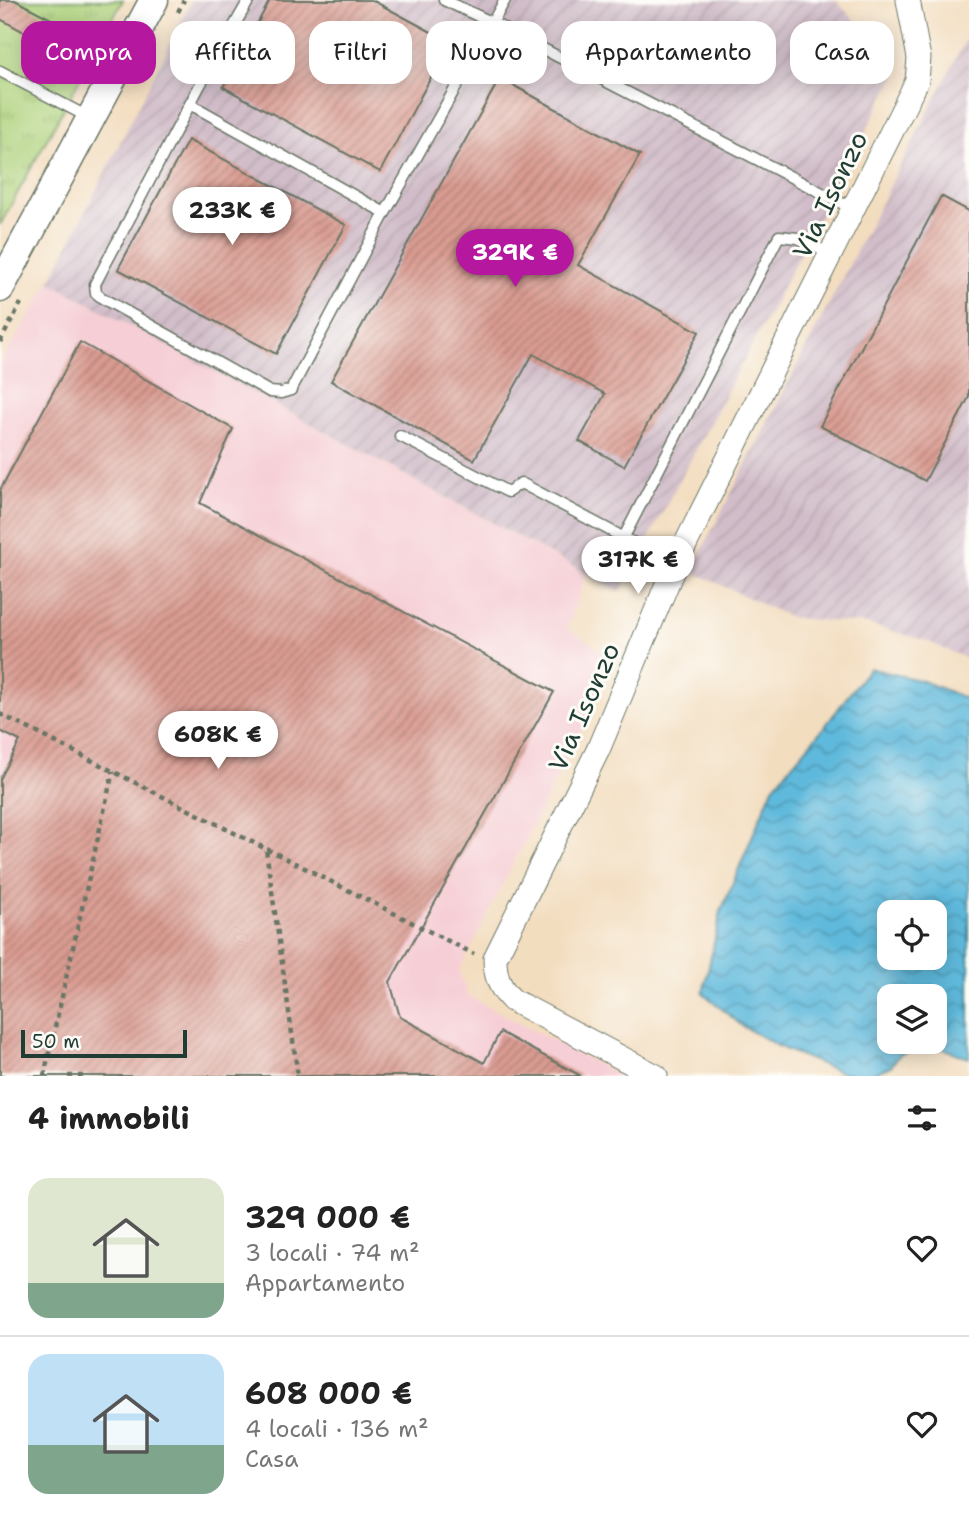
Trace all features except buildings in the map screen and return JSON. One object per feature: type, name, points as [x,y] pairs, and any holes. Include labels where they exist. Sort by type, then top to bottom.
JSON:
[{"type":"street","points":[[0,288],[154,0]]},
{"type":"street","name":"Via Isonzo","points":[[656,1076],[512,1000],[500,988],[495,973],[495,958],[598,750],[675,565],[917,81],[919,58],[907,6]]},
{"type":"lane","points":[[249,0],[190,104],[95,284],[96,293],[102,298],[270,392],[282,393],[291,390],[385,213],[458,84]]},
{"type":"lane","points":[[444,0],[489,21]]},
{"type":"lane","points":[[494,21],[505,0]]},
{"type":"lane","points":[[547,51],[853,209]]},
{"type":"lane","points":[[0,71],[91,118]]},
{"type":"lane","points":[[190,104],[385,213]]},
{"type":"lane","points":[[624,537],[779,236],[799,238],[831,255]]},
{"type":"lane","points":[[400,436],[508,492],[521,483],[675,565]]},
{"type":"path","points":[[0,714],[482,957]]},
{"type":"path","points":[[44,1076],[113,771]]},
{"type":"path","points":[[266,849],[298,1076]]},
{"type":"path","points":[[68,1076],[86,1076]]},
{"type":"shaded area","points":[[192,0],[835,0],[855,21],[790,21],[790,84],[891,84],[620,592],[50,282],[150,84],[156,84],[156,71],[170,44],[170,84],[295,84],[295,21],[181,21]]},
{"type":"shaded area","points":[[969,33],[969,660],[927,641],[867,624],[792,618],[691,571]]},
{"type":"shaded area","points":[[894,61],[900,67],[894,78]]},
{"type":"shaded area","points":[[50,282],[586,574],[567,628],[616,660],[459,971],[468,996],[621,1076],[0,1076],[0,364]]},
{"type":"green space","points":[[0,0],[123,0],[112,21],[21,21],[21,84],[77,84],[0,225]]},
{"type":"water","points":[[869,668],[923,681],[969,700],[969,1058],[947,1050],[947,984],[877,984],[877,1054],[900,1054],[891,1066],[868,1076],[850,1076],[782,1048],[742,1026],[703,993],[721,911],[773,787],[826,725]]}]
